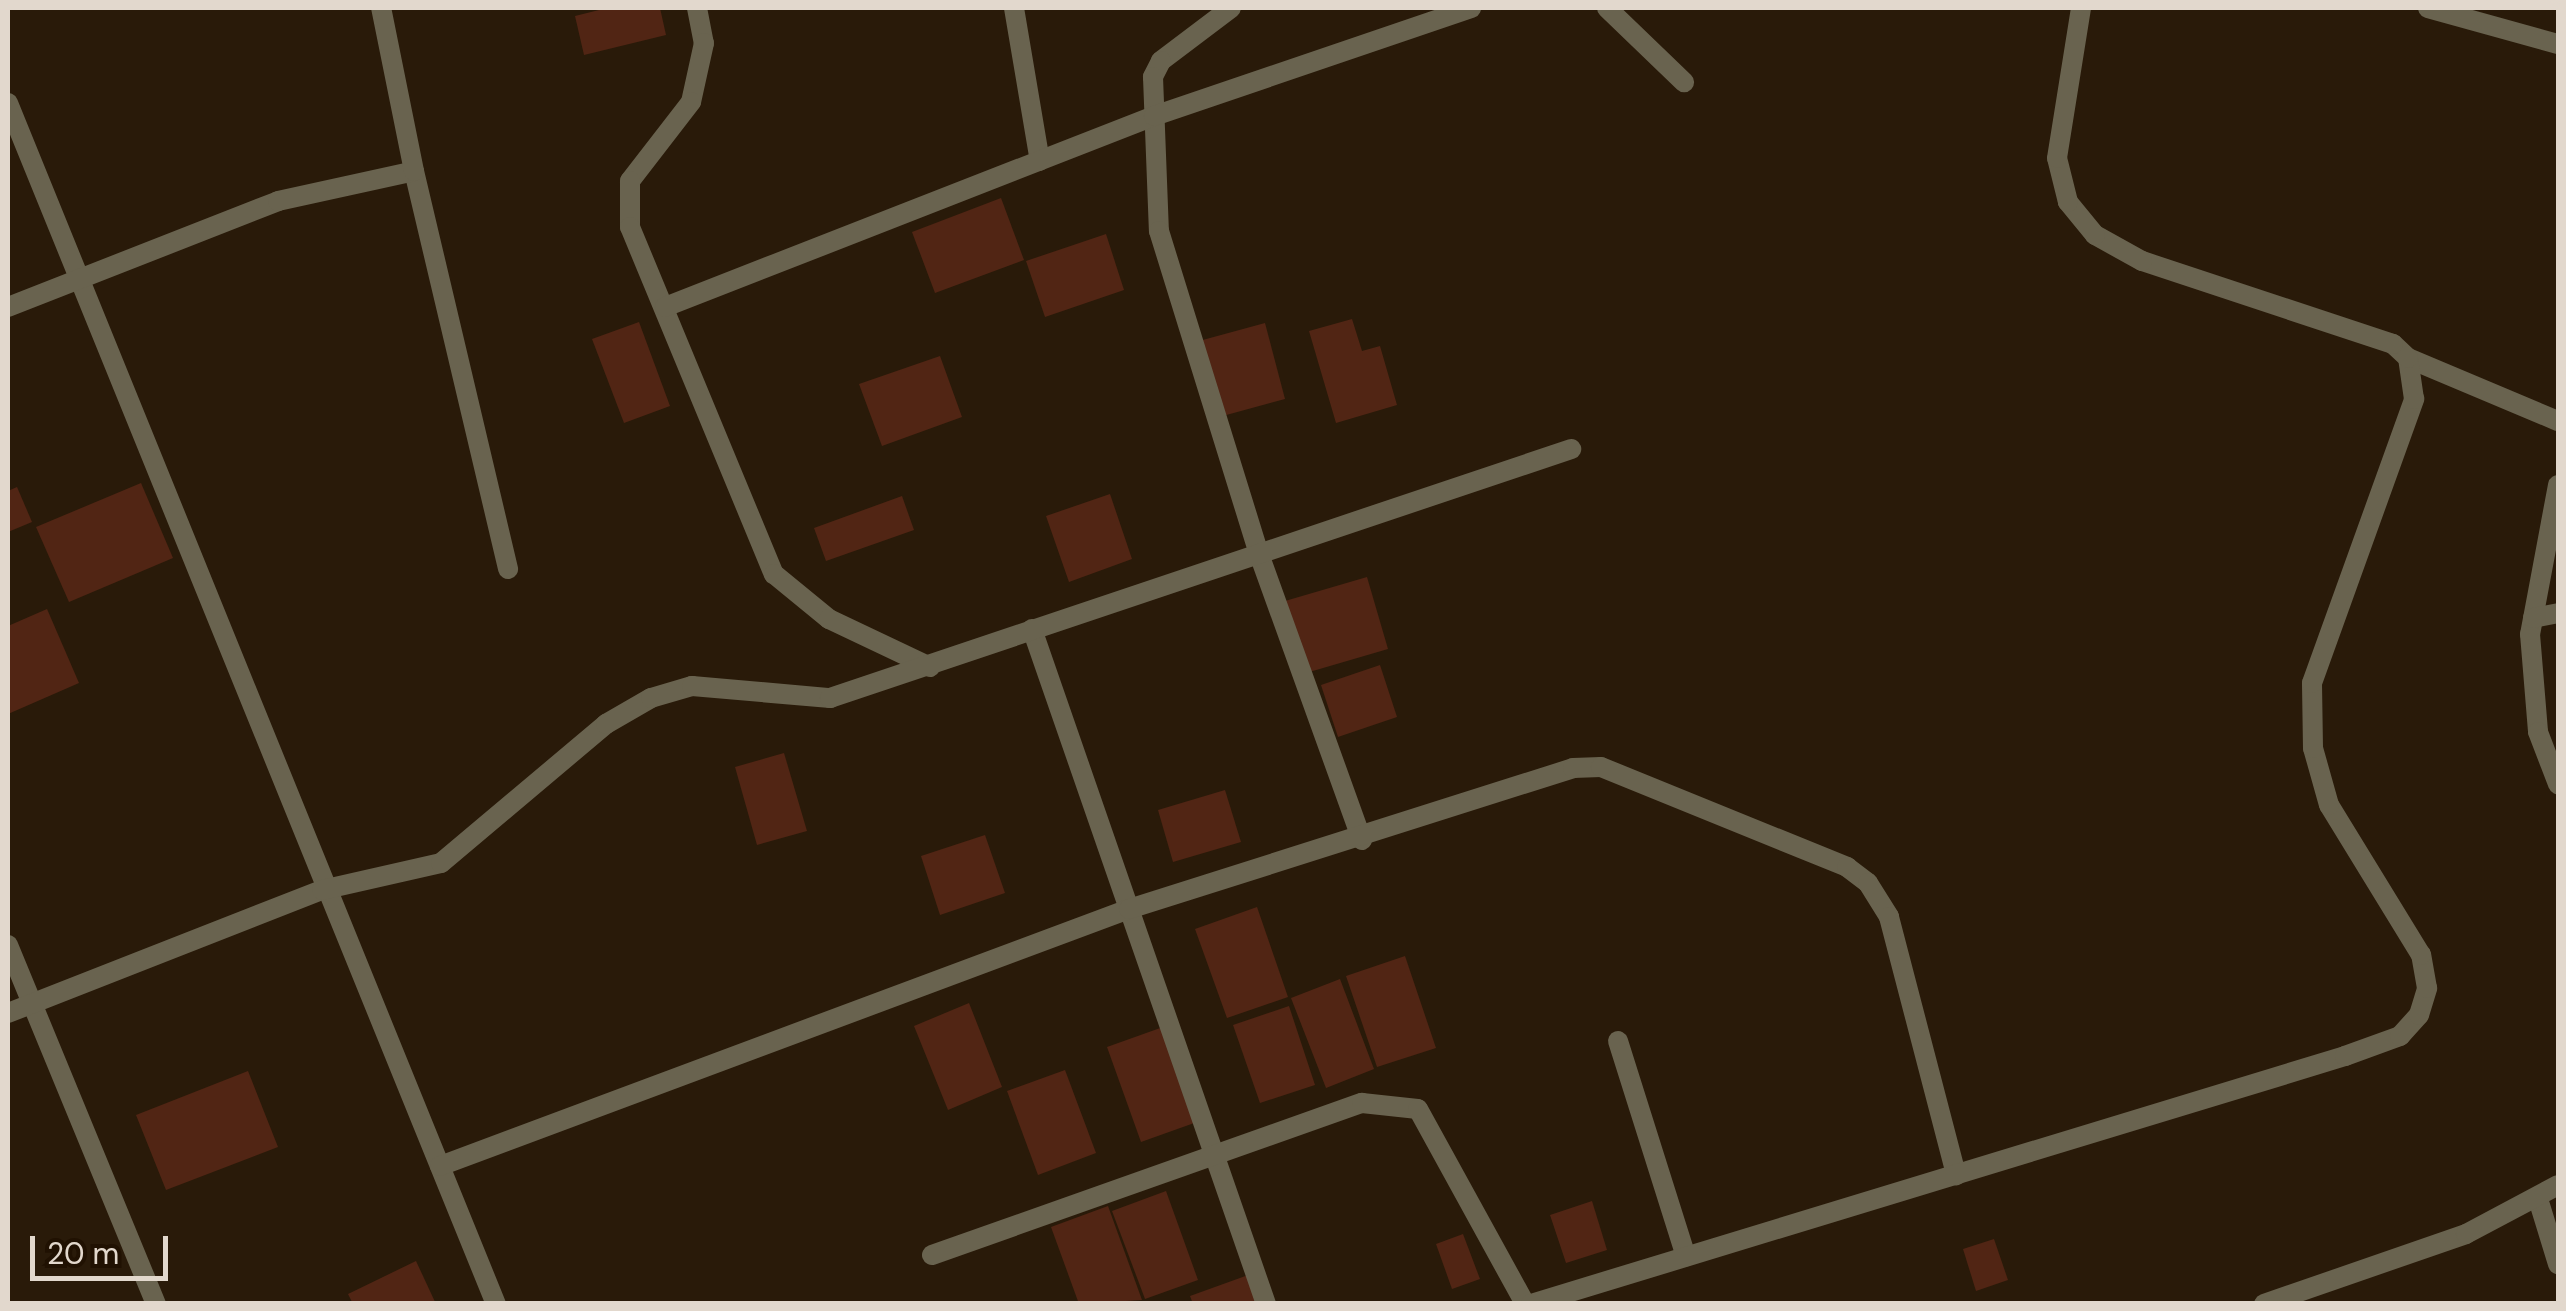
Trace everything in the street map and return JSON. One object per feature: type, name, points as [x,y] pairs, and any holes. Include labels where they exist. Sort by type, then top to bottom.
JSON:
[{"type":"street","points":[[382,8],[414,170],[508,569]]},
{"type":"street","points":[[697,8],[704,42],[691,102],[630,181],[630,227],[665,307],[740,506],[774,574],[829,619],[930,667]]},
{"type":"street","points":[[1014,8],[1040,161]]},
{"type":"street","points":[[1230,8],[1162,62],[1153,78],[1159,231],[1259,554],[1362,840]]},
{"type":"street","points":[[665,307],[1154,116],[1471,8]]},
{"type":"street","points":[[1607,8],[1684,82]]},
{"type":"street","points":[[2080,8],[2057,158],[2068,202],[2095,235],[2142,261],[2393,344],[2408,358],[2558,422]]},
{"type":"street","points":[[2428,8],[2558,44]]},
{"type":"street","points":[[8,103],[322,890],[496,1304]]},
{"type":"street","points":[[8,307],[278,201],[414,170]]},
{"type":"street","points":[[932,1255],[1362,1103],[1418,1109],[1528,1304],[2400,1036],[2420,1015],[2427,988],[2421,956],[2328,805],[2313,748],[2312,683],[2414,399],[2408,358]]},
{"type":"street","points":[[8,1013],[322,890],[442,862],[606,724],[652,698],[692,686],[830,698],[1571,450]]},
{"type":"street","points":[[2558,485],[2533,618],[2538,732],[2558,784]]},
{"type":"street","points":[[2533,618],[2558,613]]},
{"type":"street","points":[[1032,629],[1266,1304]]},
{"type":"street","points":[[440,1166],[1129,909],[1362,840],[1573,768],[1602,767],[1847,866],[1889,917],[1956,1174]]},
{"type":"street","points":[[8,944],[156,1304]]},
{"type":"street","points":[[1618,1041],[1686,1257]]},
{"type":"street","points":[[2264,1304],[2301,1298],[2538,1202],[2558,1185]]},
{"type":"street","points":[[2538,1202],[2558,1264]]},
{"type":"building","points":[[607,8],[660,8],[666,35],[584,55],[575,16]]},
{"type":"building","points":[[1001,198],[1024,260],[935,293],[912,232]]},
{"type":"building","points":[[1106,234],[1124,290],[1045,317],[1026,261]]},
{"type":"building","points":[[1352,319],[1362,351],[1380,346],[1397,405],[1336,423],[1309,331]]},
{"type":"building","points":[[639,322],[670,406],[624,423],[592,339]]},
{"type":"building","points":[[1265,323],[1285,399],[1219,417],[1199,341]]},
{"type":"building","points":[[940,356],[962,417],[882,446],[859,384]]},
{"type":"building","points":[[141,483],[173,558],[69,602],[36,527]]},
{"type":"building","points":[[17,487],[32,522],[8,532],[8,491]]},
{"type":"building","points":[[1110,494],[1132,559],[1069,582],[1046,516]]},
{"type":"building","points":[[902,496],[914,530],[826,561],[814,528]]},
{"type":"building","points":[[1367,577],[1388,649],[1306,673],[1285,601]]},
{"type":"building","points":[[47,609],[79,683],[8,714],[8,626]]},
{"type":"building","points":[[1380,665],[1397,717],[1338,737],[1321,685]]},
{"type":"building","points":[[784,753],[807,831],[757,845],[735,767]]},
{"type":"building","points":[[1225,790],[1241,842],[1173,862],[1158,810]]},
{"type":"building","points":[[985,835],[1005,893],[940,915],[921,856]]},
{"type":"building","points":[[1257,907],[1288,997],[1227,1018],[1195,929]]},
{"type":"building","points":[[1405,956],[1436,1048],[1377,1067],[1346,976]]},
{"type":"building","points":[[1340,979],[1374,1069],[1326,1088],[1291,998]]},
{"type":"building","points":[[969,1003],[1002,1087],[948,1110],[914,1026]]},
{"type":"building","points":[[1289,1006],[1315,1085],[1260,1103],[1233,1025]]},
{"type":"building","points":[[1163,1027],[1197,1122],[1141,1142],[1107,1047]]},
{"type":"building","points":[[1065,1070],[1096,1153],[1038,1175],[1007,1091]]},
{"type":"building","points":[[248,1071],[278,1147],[166,1190],[136,1115]]},
{"type":"building","points":[[1166,1191],[1198,1280],[1145,1299],[1112,1211]]},
{"type":"building","points":[[1592,1201],[1607,1250],[1566,1263],[1550,1215]]},
{"type":"building","points":[[1108,1206],[1142,1300],[1079,1304],[1051,1227]]},
{"type":"building","points":[[1463,1234],[1480,1279],[1452,1289],[1436,1244]]},
{"type":"building","points":[[1994,1239],[2008,1280],[1976,1291],[1963,1249]]},
{"type":"building","points":[[416,1261],[436,1304],[353,1304],[348,1294]]},
{"type":"building","points":[[1251,1274],[1262,1304],[1193,1304],[1190,1296]]}]
